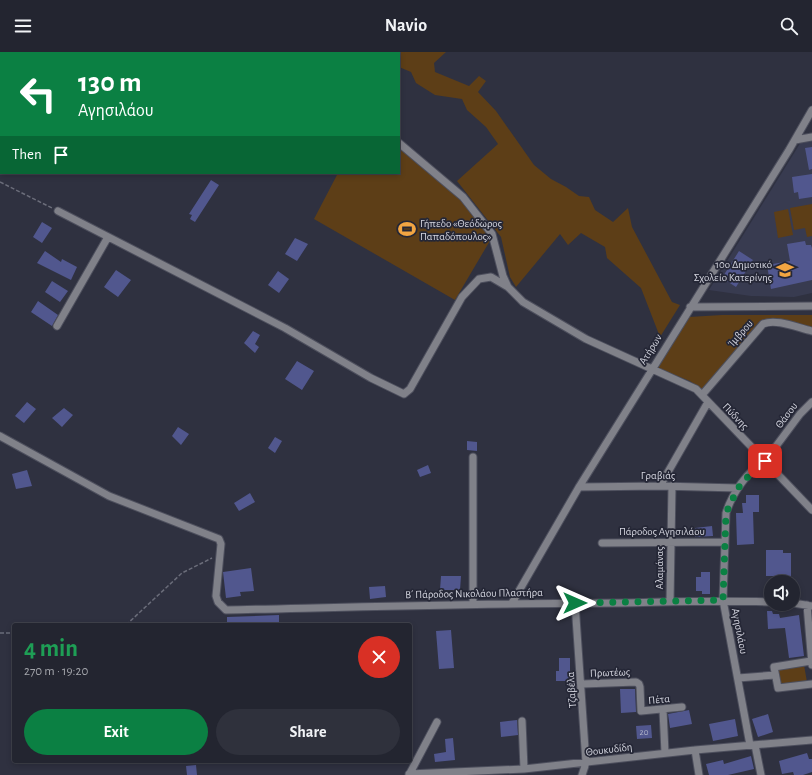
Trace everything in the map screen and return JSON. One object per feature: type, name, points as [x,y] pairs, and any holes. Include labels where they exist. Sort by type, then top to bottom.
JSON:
[{"type":"street","name":"Ατήρων","points":[[512,603],[579,487],[795,140],[812,110]]},
{"type":"street","points":[[795,140],[812,137]]},
{"type":"street","points":[[400,144],[410,150],[463,197],[492,234],[503,276],[508,287]]},
{"type":"street","points":[[58,211],[285,328],[387,387],[404,394],[410,389],[462,297],[479,279],[492,277],[508,287]]},
{"type":"street","points":[[57,326],[108,237]]},
{"type":"street","name":"Πύδνης","points":[[508,287],[523,302],[586,339],[696,388],[812,510]]},
{"type":"street","points":[[690,307],[812,306]]},
{"type":"street","name":"Ίμβρου","points":[[702,395],[763,324],[768,322],[776,323],[812,331]]},
{"type":"street","points":[[660,486],[708,402]]},
{"type":"street","name":"Θάσου","points":[[765,461],[803,410],[812,402]]},
{"type":"street","points":[[0,436],[110,496],[216,536],[221,544],[220,554]]},
{"type":"street","points":[[473,604],[474,457]]},
{"type":"street","name":"Αγησιλάου","points":[[761,775],[752,745],[723,600],[723,542],[726,513],[731,500],[738,488],[759,464],[765,461]]},
{"type":"street","name":"Γραβιάς","points":[[579,487],[672,486],[738,488]]},
{"type":"street","name":"Αλαμάνας","points":[[670,602],[672,486]]},
{"type":"street","name":"Πάροδος Αγησιλάου","points":[[602,543],[723,542]]},
{"type":"street","name":"Β΄ Πάροδος Νικολάου Πλαστήρα","points":[[220,554],[216,596],[218,602],[226,610],[512,603],[670,602],[723,600],[764,602]]},
{"type":"street","name":"Τζαβέλα","points":[[575,603],[582,684],[586,763],[582,775]]},
{"type":"street","points":[[809,606],[812,663],[774,667],[778,688],[812,684]]},
{"type":"street","points":[[738,678],[775,674]]},
{"type":"street","name":"Πρωτέως","points":[[582,684],[636,682],[639,684]]},
{"type":"street","name":"Πέτα","points":[[639,684],[641,711],[682,707]]},
{"type":"street","points":[[663,710],[665,753]]},
{"type":"street","points":[[522,721],[524,769]]},
{"type":"street","points":[[409,775],[437,722]]},
{"type":"street","name":"Θουκυδίδη","points":[[409,775],[496,772],[665,753],[812,740]]},
{"type":"street","points":[[695,750],[699,775]]},
{"type":"path","points":[[0,182],[58,211]]},
{"type":"path","points":[[128,623],[182,573],[220,554]]},
{"type":"path","points":[[0,633],[12,633]]},
{"type":"shaded area","points":[[400,52],[446,52],[434,63],[435,72],[469,86],[479,76],[486,81],[478,92],[496,111],[534,165],[551,179],[579,196],[589,197],[595,210],[613,222],[628,208],[632,227],[672,302],[680,305],[660,337],[641,288],[607,258],[605,247],[581,233],[568,245],[560,234],[516,287],[510,277],[501,237],[457,181],[498,144],[486,127],[467,110],[462,99],[435,95],[416,83],[411,72],[400,67]]},
{"type":"shaded area","points":[[812,140],[812,293],[794,297],[751,296],[709,290],[801,142]]},
{"type":"shaded area","name":"Γήπεδο «Θεόδωρος Παπαδόπουλος»","points":[[400,148],[461,198],[491,239],[455,300],[314,219],[337,174],[400,174]]},
{"type":"shaded area","points":[[812,204],[812,236],[807,237],[805,228],[794,230],[790,208]]},
{"type":"shaded area","points":[[788,209],[793,235],[778,238],[774,212]]},
{"type":"shaded area","points":[[722,315],[812,315],[812,331],[765,321],[759,322],[703,391],[690,381],[659,369],[658,365],[689,317]]},
{"type":"shaded area","points":[[804,665],[807,682],[775,687],[773,670]]},
{"type":"building","points":[[812,147],[812,169],[809,170],[805,148]]},
{"type":"building","points":[[812,174],[812,197],[799,199],[798,192],[794,193],[792,177]]},
{"type":"building","points":[[211,180],[219,185],[195,222],[190,219],[192,215],[189,214]]},
{"type":"building","points":[[42,222],[52,228],[42,243],[33,237]]},
{"type":"building","points":[[295,238],[308,244],[297,261],[285,254]]},
{"type":"building","points":[[805,241],[806,245],[811,245],[812,248],[812,280],[771,289],[767,265],[790,261],[787,244]]},
{"type":"building","points":[[45,251],[61,262],[62,259],[77,267],[71,280],[37,263]]},
{"type":"building","points":[[739,251],[753,260],[736,287],[722,278]]},
{"type":"building","points":[[116,270],[131,280],[118,297],[104,287]]},
{"type":"building","points":[[278,271],[289,279],[279,293],[268,285]]},
{"type":"building","points":[[52,281],[68,291],[60,302],[45,292]]},
{"type":"building","points":[[38,301],[58,315],[52,326],[31,312]]},
{"type":"building","points":[[253,331],[260,335],[255,344],[259,347],[255,353],[244,343]]},
{"type":"building","points":[[297,361],[314,371],[302,390],[285,379]]},
{"type":"building","points":[[27,402],[36,409],[24,423],[15,416]]},
{"type":"building","points":[[64,408],[73,415],[62,427],[52,418]]},
{"type":"building","points":[[178,427],[189,434],[181,445],[172,436]]},
{"type":"building","points":[[275,437],[282,441],[275,453],[268,448]]},
{"type":"building","points":[[467,441],[477,442],[477,451],[467,450]]},
{"type":"building","points":[[428,465],[431,473],[420,477],[417,470]]},
{"type":"building","points":[[27,470],[32,486],[16,489],[12,474]]},
{"type":"building","points":[[250,493],[255,502],[239,511],[234,503]]},
{"type":"building","points":[[746,495],[759,495],[759,512],[753,512],[754,544],[737,545],[736,513],[743,513],[742,503],[746,503]]},
{"type":"building","points":[[712,526],[713,536],[695,537],[695,528]]},
{"type":"building","points":[[766,550],[783,550],[783,553],[791,553],[791,575],[766,575]]},
{"type":"building","points":[[251,568],[254,591],[240,592],[241,596],[226,598],[223,572]]},
{"type":"building","points":[[701,572],[710,572],[710,594],[702,594],[702,591],[696,591],[696,577],[701,577]]},
{"type":"building","points":[[441,576],[461,576],[460,590],[440,590]]},
{"type":"building","points":[[385,586],[386,597],[370,599],[369,587]]},
{"type":"building","points":[[767,611],[772,611],[773,614],[779,614],[780,618],[799,615],[804,656],[789,658],[785,628],[768,629]]},
{"type":"building","points":[[279,615],[279,623],[227,623],[227,617]]},
{"type":"building","points":[[451,630],[454,668],[439,669],[436,631]]},
{"type":"building","points":[[559,658],[570,658],[570,681],[556,681],[556,671],[559,671]]},
{"type":"building","points":[[620,689],[635,689],[636,712],[621,713]]},
{"type":"building","points":[[689,710],[692,724],[670,728],[668,714]]},
{"type":"building","points":[[768,714],[773,732],[758,737],[752,719]]},
{"type":"building","points":[[735,719],[738,736],[713,741],[709,724]]},
{"type":"building","points":[[517,720],[518,735],[501,737],[500,722]]},
{"type":"building","points":[[651,725],[652,738],[637,739],[636,726]]},
{"type":"building","points":[[453,738],[455,760],[435,762],[434,754],[446,752],[445,739]]},
{"type":"building","points":[[807,753],[809,759],[812,759],[812,772],[803,775],[794,775],[793,772],[782,774],[779,761]]},
{"type":"building","points":[[751,756],[754,769],[728,775],[709,775],[706,764],[723,760],[724,764]]},
{"type":"building","points":[[196,765],[197,775],[187,775],[186,766]]},
{"type":"place","name":"Γήπεδο «Θεόδωρος Παπαδόπουλος»","points":[[407,229]]},
{"type":"place","name":"10ο Δημοτικό Σχολείο Κατερίνης","points":[[785,270]]},
{"type":"route","points":[[575,603],[723,600],[724,522],[726,513],[738,488],[759,464],[765,461]]}]
